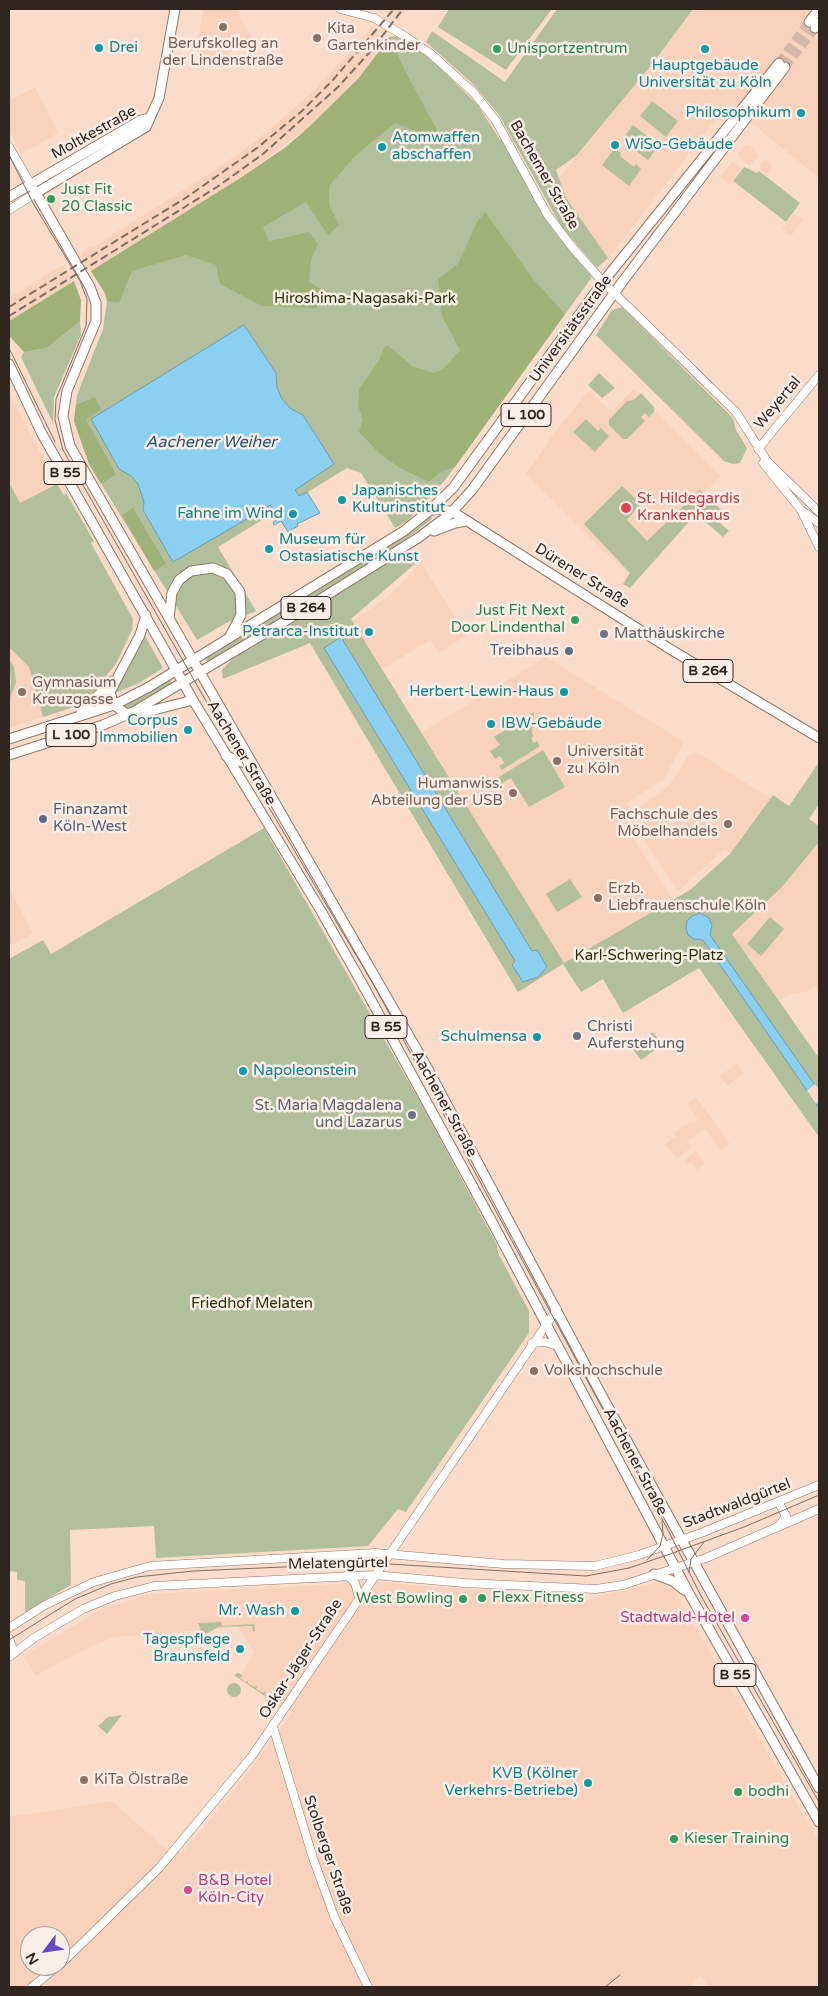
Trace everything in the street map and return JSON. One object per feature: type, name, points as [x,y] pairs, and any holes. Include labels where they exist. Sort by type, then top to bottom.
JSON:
[{"type":"main road","points":[[150,118],[159,98],[175,9]]},
{"type":"main road","name":"Bachemer Straße","points":[[340,9],[374,18],[431,54],[474,93],[504,133],[558,229],[603,282],[736,412],[758,449],[765,466],[801,510],[819,523]]},
{"type":"main road","points":[[815,24],[819,9]]},
{"type":"main road","name":"Universitätsstraße","points":[[193,660],[404,531],[453,488],[603,282],[782,65],[614,292],[472,490],[452,512],[418,538],[200,672]]},
{"type":"main road","name":"Moltkestraße","points":[[9,197],[141,120],[150,118]]},
{"type":"main road","name":"Moltkestraße","points":[[9,210],[146,127],[150,118]]},
{"type":"main road","points":[[9,147],[36,193]]},
{"type":"main road","name":"Aachener Straße","points":[[36,193],[90,286],[96,303],[96,321],[66,391],[63,416],[70,446],[78,464],[169,618],[428,1068],[693,1562],[819,1788]]},
{"type":"main road","points":[[550,355],[551,364],[560,367]]},
{"type":"main road","name":"Aachener Straße","points":[[9,364],[42,434],[193,700],[321,910],[364,987],[537,1306],[691,1597],[816,1812],[819,1822]]},
{"type":"main road","name":"Weyertal","points":[[758,449],[819,375]]},
{"type":"main road","name":"Bachemer Straße","points":[[758,449],[778,473],[819,512]]},
{"type":"main road","points":[[429,511],[437,509],[452,512],[449,501],[453,488]]},
{"type":"main road","points":[[801,510],[819,547]]},
{"type":"main road","points":[[429,511],[436,516],[436,526]]},
{"type":"main road","name":"Dürener Straße","points":[[452,512],[819,738]]},
{"type":"main road","name":"B 264","points":[[418,538],[455,523],[466,521]]},
{"type":"main road","points":[[169,618],[172,593],[179,580],[198,568],[213,568],[232,579],[240,592],[240,615],[230,637]]},
{"type":"main road","name":"L 100","points":[[114,705],[110,692],[140,635],[146,615]]},
{"type":"main road","name":"B 264","points":[[177,670],[193,660]]},
{"type":"main road","name":"L 100","points":[[9,739],[114,705],[177,670]]},
{"type":"main road","name":"B 264","points":[[184,683],[200,672]]},
{"type":"main road","name":"L 100","points":[[76,718],[116,678]]},
{"type":"main road","name":"L 100","points":[[9,755],[130,714],[184,683]]},
{"type":"main road","name":"L 100","points":[[130,714],[146,712],[193,700]]},
{"type":"main road","points":[[114,705],[130,714]]},
{"type":"main road","points":[[220,745],[230,747],[239,740]]},
{"type":"main road","points":[[226,756],[255,767]]},
{"type":"main road","points":[[537,1306],[546,1312],[557,1309]]},
{"type":"main road","name":"Oskar-Jäger-Straße","points":[[70,1954],[160,1867],[217,1800],[273,1727],[358,1597],[545,1322],[557,1309]]},
{"type":"main road","points":[[532,1343],[545,1342],[558,1346]]},
{"type":"main road","name":"Stadtwaldgürtel","points":[[664,1546],[780,1503],[819,1485]]},
{"type":"main road","points":[[775,1529],[786,1516],[780,1503]]},
{"type":"main road","points":[[675,1567],[693,1562],[775,1529],[819,1509]]},
{"type":"main road","name":"Melatengürtel","points":[[664,1546],[621,1560],[586,1567],[504,1564],[389,1554],[150,1566],[94,1582],[45,1605],[11,1627],[9,1637],[11,1654],[72,1615],[100,1601],[130,1591],[177,1584],[374,1575],[464,1583],[596,1589],[616,1586],[675,1567]]},
{"type":"main road","points":[[654,1574],[673,1581],[691,1597]]},
{"type":"main road","points":[[347,1575],[356,1583],[358,1597]]},
{"type":"main road","name":"Stolberger Straße","points":[[273,1727],[311,1850],[334,1916],[368,1987]]},
{"type":"main road","name":"Oskar-Jäger-Straße","points":[[32,1987],[46,1976]]},
{"type":"shaded area","name":"Berufskolleg an der Lindenstraße","points":[[204,9],[240,9],[239,15],[253,39],[208,65],[196,48]]},
{"type":"shaded area","points":[[385,9],[406,9],[398,21],[384,11]]},
{"type":"shaded area","points":[[693,9],[819,9],[819,178],[728,104],[604,264],[558,195],[556,182],[653,63]]},
{"type":"shaded area","points":[[371,28],[384,39],[390,37],[358,79],[308,128],[242,177],[91,271],[81,255],[84,250],[91,246],[93,247],[218,168],[252,144],[313,92]]},
{"type":"shaded area","points":[[35,87],[58,133],[21,154],[9,130],[9,101]]},
{"type":"shaded area","points":[[745,145],[749,145],[759,155],[750,166],[738,154]]},
{"type":"shaded area","points":[[764,161],[768,161],[772,167],[768,173],[764,173],[760,169],[760,165]]},
{"type":"shaded area","points":[[732,162],[741,168],[729,184],[720,177]]},
{"type":"shaded area","points":[[794,214],[803,220],[791,236],[782,229]]},
{"type":"shaded area","points":[[64,265],[72,279],[69,284],[9,321],[9,298],[42,278],[42,276]]},
{"type":"shaded area","name":"St. Hildegardis Krankenhaus","points":[[633,389],[721,476],[628,574],[526,474],[558,428],[589,391],[612,412]]},
{"type":"shaded area","points":[[9,394],[57,484],[20,504],[9,482]]},
{"type":"shaded area","points":[[421,563],[467,635],[439,653],[430,640],[383,669],[353,621],[389,596]]},
{"type":"shaded area","name":"Gymnasium Kreuzgasse","points":[[9,647],[29,667],[43,717],[9,728]]},
{"type":"shaded area","name":"Universität zu Köln","points":[[546,657],[684,742],[664,779],[627,803],[632,813],[669,786],[688,756],[695,751],[770,798],[730,854],[725,849],[678,891],[638,831],[637,825],[629,831],[673,900],[563,964],[422,732]]},
{"type":"shaded area","points":[[819,842],[819,984],[807,992],[793,993],[779,1000],[732,934],[782,887]]},
{"type":"shaded area","points":[[9,887],[33,934],[9,946]]},
{"type":"shaded area","points":[[737,1063],[744,1073],[727,1086],[720,1076]]},
{"type":"shaded area","points":[[696,1097],[730,1144],[721,1151],[705,1129],[688,1141],[692,1147],[677,1158],[665,1144],[676,1136],[674,1133],[692,1121],[694,1123],[698,1120],[687,1104]]},
{"type":"shaded area","points":[[696,1151],[705,1164],[697,1170],[691,1162],[687,1165],[684,1161]]},
{"type":"shaded area","points":[[376,1582],[527,1594],[566,1605],[656,1583],[672,1587],[819,1842],[819,1987],[708,1987],[700,1974],[689,1987],[9,1987],[9,1817],[112,1801],[163,1847],[182,1853],[225,1803],[293,1712],[275,1704],[239,1678],[254,1652],[238,1627],[114,1637],[77,1653],[36,1676],[24,1656],[100,1610],[150,1594]]},
{"type":"green space","name":"Unisportzentrum","points":[[449,9],[552,9],[506,70],[438,27]]},
{"type":"green space","points":[[557,9],[693,9],[653,63],[577,155],[556,170],[566,198],[608,258],[597,268],[561,226],[499,115],[474,85],[426,42],[432,31],[505,82]]},
{"type":"green space","name":"Hiroshima-Nagasaki-Park","points":[[396,36],[414,46],[436,64],[477,104],[500,140],[502,139],[552,229],[592,277],[446,479],[408,521],[395,528],[361,473],[347,468],[218,547],[256,611],[226,623],[197,640],[89,464],[74,421],[77,395],[103,329],[107,301],[105,293],[91,271],[242,177],[286,147],[358,79],[390,37]]},
{"type":"green space","points":[[390,37],[404,69],[437,130],[433,138],[395,123],[355,156],[329,186],[329,205],[339,225],[328,235],[306,202],[263,227],[269,241],[309,232],[318,244],[311,260],[309,282],[321,289],[317,308],[262,306],[220,284],[216,265],[186,255],[132,271],[119,303],[107,301],[105,293],[91,271],[242,177],[286,147],[358,79]]},
{"type":"green space","points":[[652,101],[678,121],[666,137],[640,116]]},
{"type":"green space","points":[[633,125],[659,145],[648,160],[622,140]]},
{"type":"green space","points":[[615,148],[621,153],[620,156],[634,167],[636,164],[641,169],[629,186],[602,165]]},
{"type":"green space","points":[[744,167],[757,173],[759,171],[800,203],[786,222],[733,181]]},
{"type":"green space","points":[[485,212],[534,280],[565,314],[455,467],[440,472],[429,482],[400,468],[380,454],[359,432],[363,419],[358,406],[359,389],[379,360],[385,346],[389,346],[412,366],[433,373],[442,370],[460,350],[442,316],[438,279],[458,264],[477,222]]},
{"type":"green space","points":[[74,281],[81,300],[80,321],[47,348],[24,352],[9,336],[9,321]]},
{"type":"green space","points":[[622,307],[733,418],[736,430],[747,448],[740,463],[733,464],[724,461],[596,335],[612,310]]},
{"type":"green space","points":[[80,321],[81,335],[54,397],[53,423],[21,357],[24,352],[47,348]]},
{"type":"green space","points":[[599,373],[615,388],[602,398],[588,385]]},
{"type":"green space","points":[[641,393],[654,407],[654,412],[649,417],[645,413],[641,417],[645,421],[627,439],[623,439],[609,425],[609,420],[627,401],[634,400]]},
{"type":"green space","points":[[95,397],[101,409],[86,420],[116,474],[101,484],[89,464],[74,421],[76,405]]},
{"type":"green space","points":[[586,419],[598,431],[601,428],[609,436],[595,452],[573,432]]},
{"type":"green space","points":[[9,482],[20,503],[57,484],[64,495],[66,493],[94,541],[91,543],[133,619],[132,630],[117,662],[91,696],[77,706],[43,717],[29,667],[9,647]]},
{"type":"green space","points":[[622,486],[641,504],[627,520],[647,541],[700,490],[726,514],[719,522],[729,531],[723,537],[696,514],[630,588],[623,584],[630,573],[584,524]]},
{"type":"green space","points":[[133,508],[166,564],[154,571],[122,515]]},
{"type":"green space","points":[[431,516],[432,519],[377,560],[208,663],[205,657],[318,590]]},
{"type":"green space","name":"Karl-Schwering-Platz","points":[[404,552],[416,554],[417,562],[351,619],[564,963],[690,890],[730,854],[773,795],[789,806],[819,762],[819,804],[809,819],[819,826],[819,842],[782,887],[732,934],[819,1058],[819,1137],[699,968],[623,1013],[603,979],[581,992],[563,964],[518,992],[310,643],[223,679],[222,670],[235,656],[252,648]]},
{"type":"green space","points":[[144,634],[163,668],[139,683],[113,694]]},
{"type":"green space","points":[[9,659],[14,667],[16,682],[9,701],[11,681]]},
{"type":"green space","points":[[170,680],[172,684],[140,703],[127,709],[120,706]]},
{"type":"green space","points":[[534,712],[532,733],[534,736],[531,738],[534,743],[537,741],[540,746],[502,770],[499,766],[504,763],[500,756],[495,759],[490,751],[500,745],[494,737]]},
{"type":"green space","points":[[543,750],[565,787],[529,807],[511,778],[497,786],[494,780]]},
{"type":"green space","name":"Friedhof Melaten","points":[[264,828],[423,1107],[497,1245],[498,1253],[529,1311],[529,1333],[406,1512],[398,1509],[368,1546],[156,1558],[154,1526],[70,1530],[71,1585],[25,1612],[25,1581],[17,1580],[17,1572],[9,1571],[9,959],[43,940],[51,954]]},
{"type":"green space","points":[[570,879],[582,897],[557,912],[546,894]]},
{"type":"green space","points":[[770,917],[784,929],[761,956],[747,944]]},
{"type":"green space","points":[[653,1032],[662,1045],[641,1060],[632,1048]]},
{"type":"green space","points":[[221,1622],[222,1626],[254,1624],[255,1631],[253,1632],[252,1626],[218,1627],[203,1636],[198,1623]]},
{"type":"green space","points":[[238,1673],[242,1675],[240,1678],[245,1682],[249,1680],[247,1683],[254,1687],[258,1686],[256,1689],[263,1693],[267,1691],[265,1694],[268,1697],[273,1691],[269,1698],[273,1700],[278,1694],[275,1703],[234,1675]]},
{"type":"green space","points":[[231,1683],[237,1683],[241,1690],[237,1697],[231,1697],[227,1693],[227,1687]]},
{"type":"green space","points":[[122,1715],[107,1734],[98,1726],[108,1717]]},
{"type":"water","name":"Aachener Weiher","points":[[244,325],[276,373],[277,388],[282,399],[291,409],[303,415],[334,464],[295,490],[299,496],[307,492],[320,513],[297,524],[298,526],[288,532],[281,521],[274,525],[273,522],[279,519],[270,505],[254,517],[252,516],[173,562],[143,510],[144,502],[138,484],[131,476],[119,469],[91,419]]},
{"type":"water","points":[[341,637],[532,951],[537,950],[547,967],[538,977],[523,982],[512,965],[515,961],[324,648]]},
{"type":"water","points":[[700,913],[709,918],[712,925],[710,935],[819,1091],[819,1108],[703,940],[694,939],[688,935],[687,921],[692,916]]},
{"type":"pier","points":[[815,1084],[819,1090],[819,1101],[816,1104],[807,1091]]},
{"type":"tunnel","points":[[779,63],[809,22]]},
{"type":"tunnel","points":[[785,67],[815,28]]},
{"type":"tram line","points":[[9,155],[33,203],[80,281],[87,299],[86,326],[56,399],[55,420],[63,450],[202,694],[376,989],[668,1530],[700,1594],[819,1802]]},
{"type":"tram line","points":[[9,348],[55,442]]},
{"type":"tram line","points":[[9,1640],[75,1599],[111,1584],[137,1577],[193,1571],[373,1563],[586,1576],[629,1568],[670,1554],[744,1527],[819,1495]]},
{"type":"tram line","points":[[647,1560],[660,1546],[663,1534],[662,1521]]},
{"type":"tram line","points":[[689,1572],[691,1559],[704,1542]]},
{"type":"tram line","points":[[605,1987],[620,1975]]},
{"type":"railway","points":[[9,307],[187,197],[257,148],[302,111],[332,81],[394,9]]},
{"type":"railway","points":[[9,316],[217,187],[263,154],[338,87],[369,53],[403,9]]},
{"type":"place","name":"Berufskolleg an der Lindenstraße","points":[[223,27]]},
{"type":"place","name":"Kita Gartenkinder","points":[[317,38]]},
{"type":"place","name":"Drei","points":[[99,48]]},
{"type":"place","name":"Unisportzentrum","points":[[497,49]]},
{"type":"place","name":"Hauptgebäude Universität zu Köln","points":[[705,49]]},
{"type":"place","name":"Philosophikum","points":[[801,113]]},
{"type":"place","name":"WiSo-Gebäude","points":[[615,145]]},
{"type":"place","name":"Atomwaffen abschaffen","points":[[382,147]]},
{"type":"place","name":"Just Fit 20 Classic","points":[[51,199]]},
{"type":"place","name":"Japanisches Kulturinstitut","points":[[342,500]]},
{"type":"place","name":"St. Hildegardis Krankenhaus","points":[[626,508]]},
{"type":"place","name":"Fahne im Wind","points":[[293,514]]},
{"type":"place","name":"Museum für Ostasiatische Kunst","points":[[269,549]]},
{"type":"place","name":"Just Fit Next Door Lindenthal","points":[[575,620]]},
{"type":"place","name":"Petrarca-Institut","points":[[369,632]]},
{"type":"place","name":"Matthäuskirche","points":[[604,634]]},
{"type":"place","name":"Treibhaus","points":[[569,651]]},
{"type":"place","name":"Gymnasium Kreuzgasse","points":[[22,692]]},
{"type":"place","name":"Herbert-Lewin-Haus","points":[[564,692]]},
{"type":"place","name":"IBW-Gebäude","points":[[491,724]]},
{"type":"place","name":"Corpus Immobilien","points":[[188,730]]},
{"type":"place","name":"Universität zu Köln","points":[[557,761]]},
{"type":"place","name":"Humanwiss. Abteilung der USB","points":[[513,793]]},
{"type":"place","name":"Finanzamt Köln-West","points":[[43,819]]},
{"type":"place","name":"Fachschule des Möbelhandels","points":[[728,824]]},
{"type":"place","name":"Erzb. Liebfrauenschule Köln","points":[[598,898]]},
{"type":"place","name":"Christi Auferstehung","points":[[577,1036]]},
{"type":"place","name":"Schulmensa","points":[[537,1037]]},
{"type":"place","name":"Napoleonstein","points":[[243,1071]]},
{"type":"place","name":"St. Maria Magdalena und Lazarus","points":[[412,1115]]},
{"type":"place","name":"Volkshochschule","points":[[534,1371]]},
{"type":"place","name":"Flexx Fitness","points":[[482,1598]]},
{"type":"place","name":"West Bowling","points":[[463,1599]]},
{"type":"place","name":"Mr. Wash","points":[[295,1611]]},
{"type":"place","name":"Stadtwald-Hotel","points":[[745,1618]]},
{"type":"place","name":"Tagespflege Braunsfeld","points":[[240,1649]]},
{"type":"place","name":"KiTa Ölstraße","points":[[84,1780]]},
{"type":"place","name":"KVB (Kölner Verkehrs-Betriebe)","points":[[588,1783]]},
{"type":"place","name":"bodhi","points":[[738,1792]]},
{"type":"place","name":"Kieser Training","points":[[674,1839]]},
{"type":"place","name":"B&B Hotel Köln-City","points":[[188,1890]]}]
